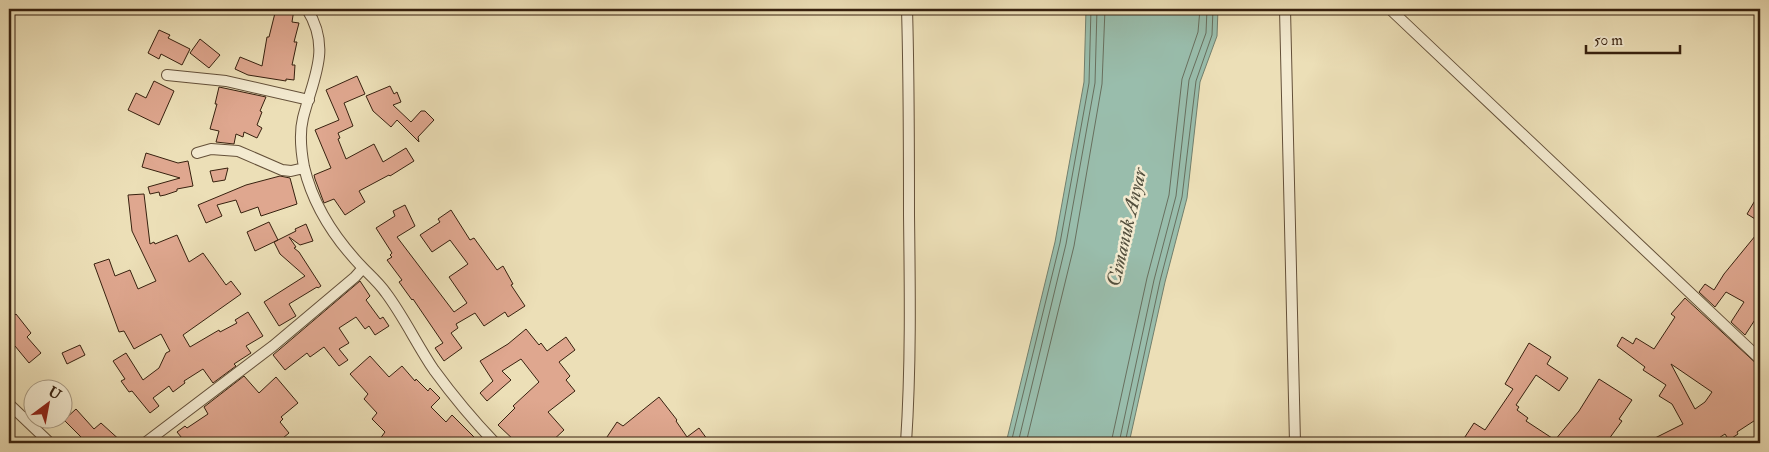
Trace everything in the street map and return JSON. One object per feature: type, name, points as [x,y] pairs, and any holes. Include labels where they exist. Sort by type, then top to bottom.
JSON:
[{"type":"street","points":[[307,9],[316,30],[320,48],[319,63],[310,100],[303,118],[300,136],[304,168],[321,213],[334,234],[386,293],[435,371],[465,411],[495,443]]},
{"type":"street","points":[[906,443],[910,276],[910,70],[907,9]]},
{"type":"street","points":[[1285,9],[1295,443]]},
{"type":"street","points":[[1390,9],[1760,359]]},
{"type":"street","points":[[167,75],[226,81],[310,100]]},
{"type":"street","points":[[197,153],[211,149],[238,151],[282,170],[291,171],[304,168]]},
{"type":"street","points":[[145,443],[273,346],[356,278],[363,268]]},
{"type":"street","points":[[9,404],[50,443]]},
{"type":"water","name":"Cimanuk Anyar","points":[[1086,9],[1218,9],[1217,36],[1200,82],[1187,198],[1165,282],[1129,443],[1006,443],[1055,242],[1084,82]]},
{"type":"building","points":[[276,9],[294,9],[292,22],[299,23],[294,42],[297,42],[292,65],[295,65],[294,80],[286,79],[286,81],[248,75],[235,69],[240,57],[262,66],[267,37],[269,37]]},
{"type":"building","points":[[159,30],[170,35],[168,38],[190,49],[182,65],[161,54],[159,59],[148,53]]},
{"type":"building","points":[[200,39],[220,55],[209,68],[190,53]]},
{"type":"building","points":[[357,76],[365,94],[344,103],[353,126],[338,133],[340,138],[338,139],[346,159],[374,144],[383,162],[406,148],[414,161],[390,176],[359,191],[365,202],[345,215],[334,199],[324,203],[315,179],[314,175],[331,168],[315,130],[339,120],[326,90]]},
{"type":"building","points":[[154,81],[174,91],[159,125],[128,110],[136,93],[146,98]]},
{"type":"building","points":[[390,86],[394,94],[397,92],[401,102],[393,105],[411,122],[421,111],[425,111],[434,120],[418,137],[419,142],[397,120],[391,127],[373,111],[366,96]]},
{"type":"building","points":[[219,87],[266,97],[260,111],[262,112],[257,125],[262,128],[257,138],[244,132],[243,137],[236,134],[234,144],[216,142],[219,131],[210,129],[217,104],[215,104]]},
{"type":"building","points":[[146,153],[178,163],[188,161],[193,186],[177,189],[177,191],[160,196],[159,192],[150,194],[148,187],[180,178],[142,167]]},
{"type":"building","points":[[228,168],[225,180],[213,182],[210,171]]},
{"type":"building","points":[[280,176],[290,178],[297,204],[261,216],[258,207],[241,213],[236,200],[217,205],[222,216],[206,223],[198,205],[246,185]]},
{"type":"building","points":[[1760,192],[1760,222],[1747,214]]},
{"type":"building","points":[[144,194],[150,244],[154,242],[155,244],[177,235],[189,262],[203,253],[226,285],[231,281],[241,294],[183,335],[190,347],[219,330],[220,332],[237,323],[235,320],[248,312],[263,336],[246,346],[251,353],[234,364],[236,366],[213,383],[203,369],[184,381],[185,383],[173,392],[169,386],[153,398],[159,406],[150,413],[121,381],[125,379],[113,361],[126,353],[143,380],[159,368],[166,353],[170,351],[161,334],[134,349],[124,331],[119,332],[94,264],[109,259],[115,276],[130,270],[138,289],[156,281],[132,231],[128,195]]},
{"type":"building","points":[[405,205],[415,226],[397,237],[454,312],[467,303],[449,277],[468,264],[450,240],[432,252],[420,235],[440,222],[438,219],[451,210],[470,240],[474,238],[497,270],[503,266],[513,284],[511,285],[525,306],[508,317],[505,312],[484,326],[475,313],[456,324],[458,328],[451,333],[462,348],[444,361],[435,348],[443,343],[399,282],[402,280],[387,260],[392,257],[390,255],[392,253],[376,228],[395,216],[393,211]]},
{"type":"building","points":[[269,222],[278,240],[255,251],[247,232]]},
{"type":"building","points":[[306,224],[313,241],[300,245],[289,237],[296,247],[294,248],[299,252],[321,286],[289,304],[296,316],[279,326],[264,302],[305,276],[280,254],[274,242]]},
{"type":"building","points":[[1760,230],[1760,312],[1745,335],[1731,322],[1744,302],[1726,292],[1715,307],[1699,292],[1705,284],[1714,290],[1724,274]]},
{"type":"building","points":[[360,281],[370,296],[366,300],[380,319],[383,317],[389,326],[375,335],[369,326],[365,329],[356,317],[339,328],[349,343],[339,349],[348,360],[339,366],[324,347],[310,357],[307,353],[285,370],[273,355]]},
{"type":"building","points":[[1685,298],[1760,367],[1760,417],[1737,432],[1738,434],[1729,440],[1725,434],[1711,443],[1645,443],[1683,424],[1672,404],[1659,396],[1666,385],[1643,370],[1645,367],[1617,346],[1622,337],[1633,344],[1636,338],[1654,349],[1675,317],[1671,314]],"holes":[[[1671,364],[1712,392],[1705,402],[1695,409]]]},
{"type":"building","points":[[16,314],[31,333],[27,337],[41,353],[29,363],[15,346],[9,352],[9,320]]},
{"type":"building","points":[[526,329],[539,345],[541,343],[547,351],[566,337],[575,350],[559,362],[570,376],[566,380],[575,391],[548,412],[564,430],[550,443],[517,443],[498,425],[515,408],[513,406],[539,382],[521,359],[502,371],[511,380],[487,401],[480,393],[493,381],[480,361],[508,344]]},
{"type":"building","points":[[1529,343],[1551,357],[1547,364],[1568,378],[1559,391],[1536,375],[1516,405],[1519,407],[1517,410],[1528,418],[1526,421],[1555,440],[1579,411],[1599,379],[1632,400],[1619,419],[1622,421],[1606,443],[1461,443],[1474,423],[1485,430],[1513,389],[1505,384]]},
{"type":"building","points":[[80,345],[85,355],[67,364],[62,353]]},
{"type":"building","points":[[370,356],[389,377],[402,366],[415,381],[416,379],[428,391],[430,388],[440,398],[431,407],[446,422],[452,415],[480,443],[377,443],[385,432],[372,419],[377,413],[364,399],[368,394],[350,374]]},
{"type":"building","points":[[244,376],[259,393],[276,377],[298,403],[281,417],[283,419],[280,422],[289,433],[283,438],[288,443],[186,443],[177,432],[185,426],[187,428],[208,414],[204,407]]},
{"type":"building","points":[[659,397],[677,420],[687,437],[699,428],[710,443],[603,443],[617,422],[623,426]]},
{"type":"building","points":[[76,409],[94,429],[101,423],[123,443],[87,443],[72,428],[72,413]]}]
